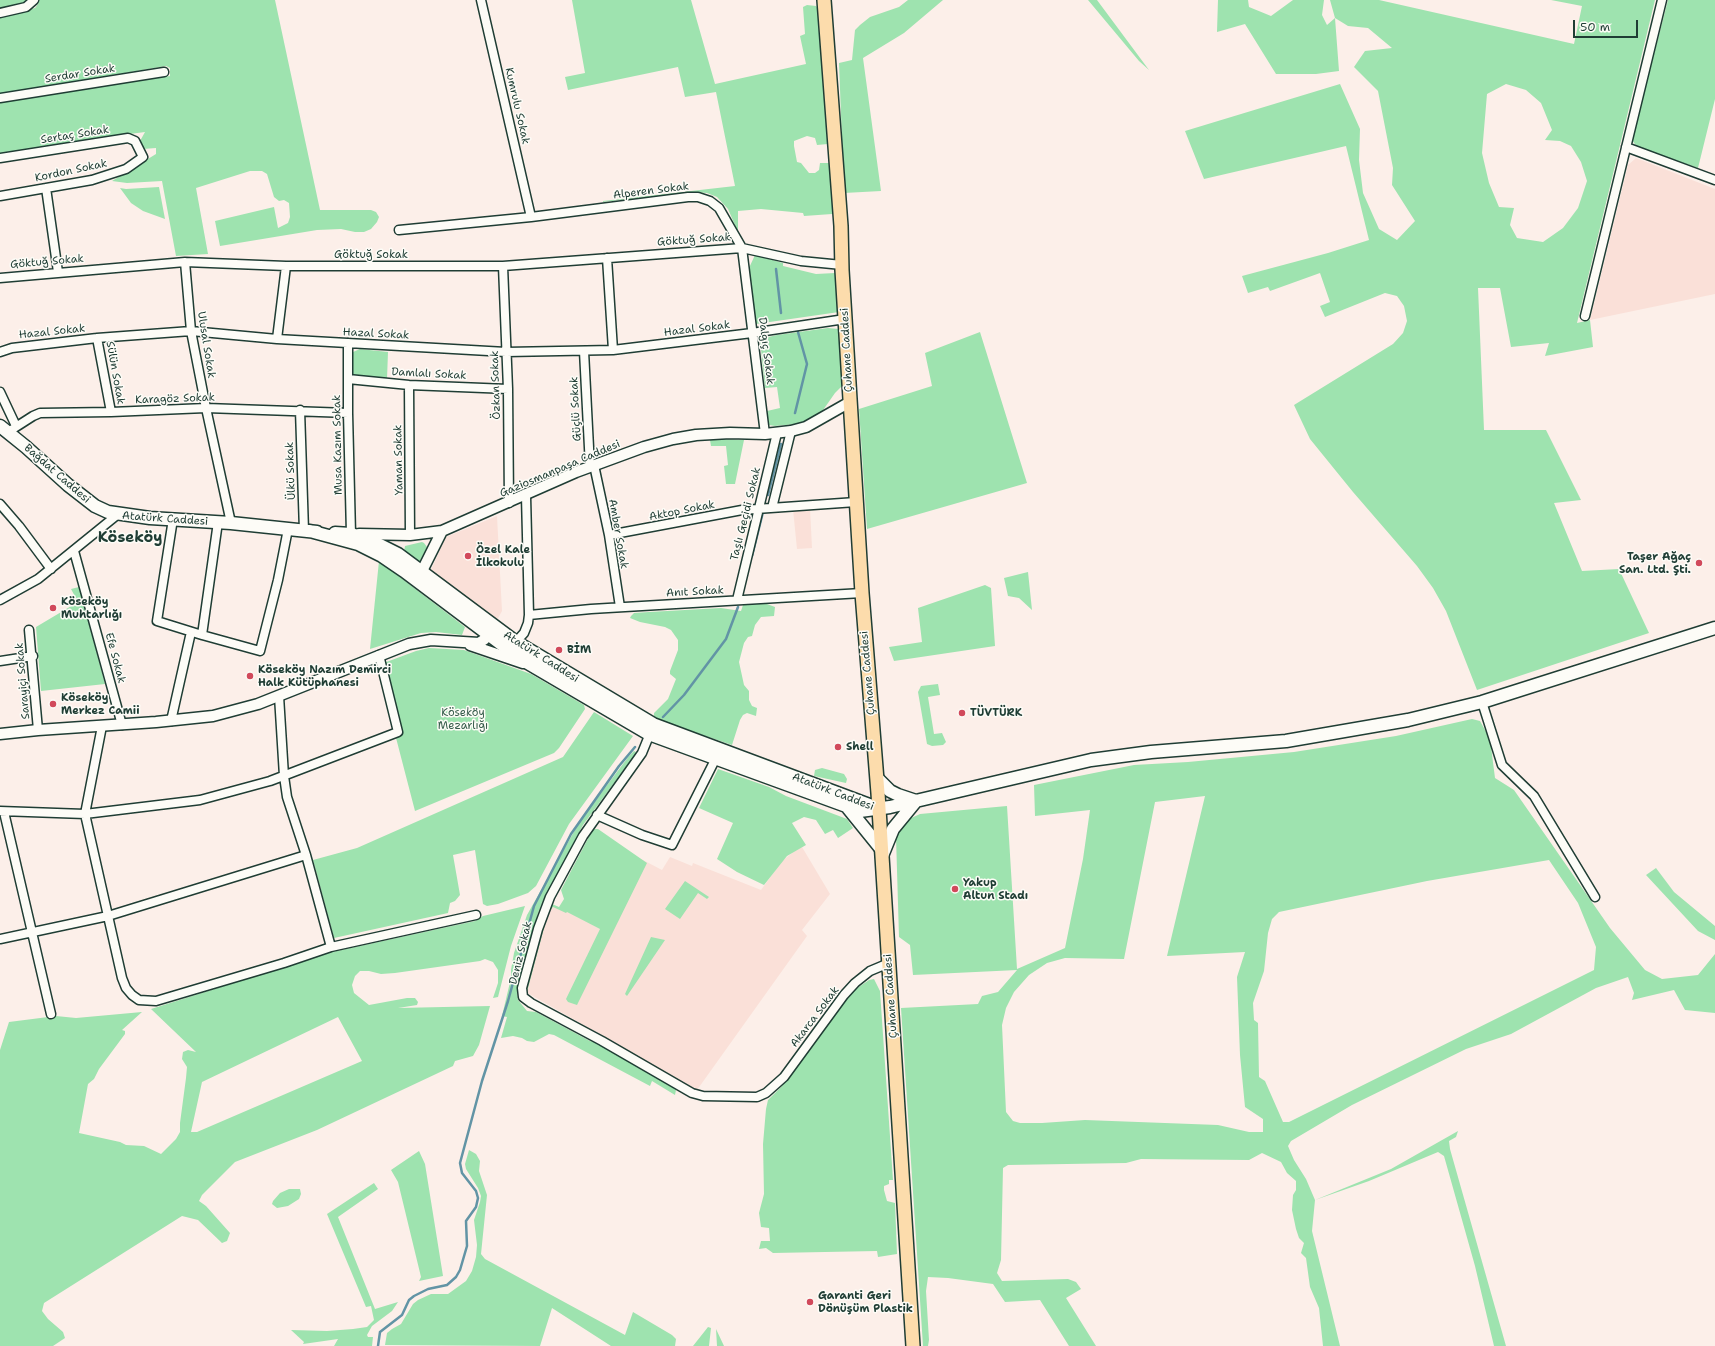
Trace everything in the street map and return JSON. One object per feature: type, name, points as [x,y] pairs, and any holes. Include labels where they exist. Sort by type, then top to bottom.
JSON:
[{"type":"main road","name":"Çuhane Caddesi","points":[[824,0],[841,226],[856,502],[877,778],[913,1346]]},
{"type":"main road","name":"Bağdat Caddesi","points":[[8,428],[87,500],[101,510],[117,515]]},
{"type":"main road","name":"Atatürk Caddesi","points":[[117,515],[232,523],[351,534],[370,540],[398,554],[512,646],[651,729]]},
{"type":"main road","name":"Atatürk Caddesi","points":[[307,531],[358,544],[385,558],[492,631]]},
{"type":"main road","points":[[878,808],[916,801],[1091,760],[1151,752],[1258,744],[1300,739],[1401,722],[1482,702],[1715,628]]},
{"type":"main road","name":"Atatürk Caddesi","points":[[512,646],[534,667],[651,729],[717,754],[848,808],[860,811],[878,808]]},
{"type":"main road","name":"Atatürk Caddesi","points":[[717,754],[878,808]]},
{"type":"main road","points":[[877,778],[890,791],[916,801]]},
{"type":"main road","points":[[848,808],[882,853],[893,829],[916,801]]},
{"type":"street","points":[[0,14],[26,7],[34,0]]},
{"type":"street","name":"Kumrulu Sokak","points":[[481,0],[531,218]]},
{"type":"street","points":[[1585,316],[1662,0]]},
{"type":"street","name":"Serdar Sokak","points":[[0,98],[164,72]]},
{"type":"street","name":"Sertaç Sokak","points":[[0,158],[128,138],[135,141],[142,157]]},
{"type":"street","points":[[1626,147],[1715,180]]},
{"type":"street","name":"Kordon Sokak","points":[[0,196],[106,176],[126,169],[142,157]]},
{"type":"street","points":[[46,188],[58,272]]},
{"type":"street","name":"Alperen Sokak","points":[[399,230],[531,218],[688,197],[698,197],[710,201],[719,208],[742,248]]},
{"type":"street","points":[[742,248],[801,261],[842,265]]},
{"type":"street","name":"Göktuğ Sokak","points":[[0,278],[186,262],[286,266],[503,266],[742,248]]},
{"type":"street","name":"Dalgıç Sokak","points":[[742,248],[765,434]]},
{"type":"street","points":[[608,258],[613,350]]},
{"type":"street","name":"Ulusal Sokak","points":[[186,262],[191,331],[206,408],[232,523]]},
{"type":"street","points":[[277,339],[286,266]]},
{"type":"street","name":"Özkan Sokak","points":[[503,266],[508,389],[509,503]]},
{"type":"street","name":"Hazal Sokak","points":[[0,352],[12,348],[98,338],[191,331],[277,339],[506,352],[613,350],[752,333],[845,319]]},
{"type":"street","name":"Sülün Sokak","points":[[98,338],[111,412]]},
{"type":"street","name":"Musa Kazım Sokak","points":[[348,343],[351,534]]},
{"type":"street","name":"Güçlü Sokak","points":[[584,351],[592,466]]},
{"type":"street","name":"Damlalı Sokak","points":[[348,379],[409,385],[508,389]]},
{"type":"street","name":"Yaman Sokak","points":[[409,385],[410,535]]},
{"type":"street","points":[[0,392],[8,428]]},
{"type":"street","name":"Gaziosmanpaşa Caddesi","points":[[351,534],[410,535],[442,531],[526,496],[592,466],[644,447],[686,436],[719,433],[765,434],[792,431],[806,427],[850,402]]},
{"type":"street","name":"Karagöz Sokak","points":[[8,428],[40,413],[206,408],[300,410],[348,413]]},
{"type":"street","name":"Ülkü Sokak","points":[[300,410],[307,531]]},
{"type":"street","points":[[772,508],[792,431]]},
{"type":"street","name":"Taşlı Geçidi Sokak","points":[[737,600],[777,433]]},
{"type":"street","name":"Amber Sokak","points":[[592,466],[609,535],[620,607]]},
{"type":"street","points":[[512,646],[526,628],[529,615],[526,496]]},
{"type":"street","name":"Aktop Sokak","points":[[609,535],[742,510],[856,502]]},
{"type":"street","points":[[0,504],[19,526],[51,569]]},
{"type":"street","name":"Atatürk Caddesi","points":[[0,599],[25,587],[51,569],[117,515]]},
{"type":"street","points":[[173,519],[157,621],[260,651],[278,580],[288,529]]},
{"type":"street","points":[[202,635],[218,522]]},
{"type":"street","points":[[421,573],[442,531]]},
{"type":"street","points":[[339,540],[351,534]]},
{"type":"street","name":"Efe Sokak","points":[[74,551],[122,725]]},
{"type":"street","name":"Anıt Sokak","points":[[529,615],[620,607],[862,593]]},
{"type":"street","name":"Sarayiçi Sokak","points":[[29,630],[33,656],[38,730]]},
{"type":"street","points":[[0,734],[171,721],[229,712],[279,696],[400,646],[419,641],[445,640],[479,643],[483,641],[492,631]]},
{"type":"street","points":[[171,721],[191,632]]},
{"type":"street","points":[[460,642],[534,667]]},
{"type":"street","points":[[51,1014],[2,812],[85,814],[200,800],[284,776],[398,732],[379,655]]},
{"type":"street","points":[[0,662],[33,656]]},
{"type":"street","points":[[279,696],[284,776],[287,797],[306,855],[331,946]]},
{"type":"street","points":[[1482,702],[1502,765],[1534,796],[1595,897]]},
{"type":"street","points":[[102,726],[85,814],[122,978],[126,988],[139,1000],[156,1001],[284,963],[331,946],[476,915]]},
{"type":"street","name":"Deniz Sokak","points":[[651,729],[642,753],[597,815],[570,858],[543,913],[522,988],[523,997],[531,1003],[602,1041],[692,1093],[703,1096],[757,1097],[766,1093]]},
{"type":"street","points":[[597,815],[642,835],[672,845],[717,754]]},
{"type":"street","points":[[0,939],[108,916],[306,855]]},
{"type":"street","name":"Akarca Sokak","points":[[766,1093],[784,1077],[844,995],[855,983],[870,971],[889,963]]},
{"type":"shaded area","points":[[1636,158],[1715,189],[1715,294],[1590,320],[1628,165]]},
{"type":"shaded area","points":[[810,508],[812,548],[797,549],[793,509]]},
{"type":"shaded area","name":"Özel Kale İlkokulu","points":[[497,516],[502,611],[497,620],[430,572],[446,537]]},
{"type":"shaded area","points":[[802,847],[830,894],[802,930],[807,936],[697,1090],[526,992],[546,912],[552,904],[601,929],[641,859],[662,870],[670,857],[692,866],[693,863],[761,890],[782,861]]},
{"type":"green space","points":[[0,0],[30,0],[27,4],[0,9]]},
{"type":"green space","points":[[38,0],[275,0],[320,210],[371,210],[376,212],[379,217],[377,222],[371,229],[364,232],[341,229],[317,230],[220,246],[215,221],[274,207],[278,228],[288,223],[290,217],[289,203],[284,200],[279,201],[274,197],[267,174],[262,171],[250,171],[196,188],[208,254],[176,256],[162,181],[127,183],[112,181],[156,154],[156,148],[143,149],[140,141],[145,132],[0,154],[0,102],[170,76],[170,68],[166,66],[0,94],[0,15],[35,8],[38,4]]},
{"type":"green space","points":[[572,0],[691,0],[715,84],[806,64],[800,36],[805,34],[803,7],[807,5],[816,6],[818,9],[828,144],[817,145],[815,138],[807,136],[794,141],[794,146],[797,162],[801,163],[809,173],[815,173],[819,170],[820,163],[829,163],[835,212],[832,214],[804,216],[803,213],[761,209],[738,211],[738,232],[728,209],[717,197],[707,193],[694,192],[603,202],[735,186],[716,92],[685,97],[678,67],[568,90],[565,77],[585,73]]},
{"type":"green space","points":[[908,0],[943,0],[904,33],[863,58],[881,191],[844,193],[839,63],[852,60],[855,30],[860,25],[870,17],[899,7]]},
{"type":"green space","points":[[1088,0],[1097,0],[1149,70],[1139,61]]},
{"type":"green space","points":[[1218,0],[1248,0],[1249,7],[1271,16],[1293,0],[1324,0],[1322,15],[1327,25],[1335,18],[1339,71],[1316,74],[1276,74],[1245,24],[1217,32]]},
{"type":"green space","points":[[1330,0],[1379,0],[1574,44],[1582,6],[1551,0],[1655,0],[1577,323],[1590,320],[1593,347],[1545,356],[1549,343],[1511,347],[1500,288],[1478,288],[1484,430],[1546,430],[1581,500],[1554,503],[1582,571],[1619,569],[1649,633],[1477,690],[1446,611],[1433,588],[1417,566],[1353,492],[1310,439],[1294,405],[1393,344],[1403,333],[1407,321],[1404,306],[1397,296],[1385,293],[1325,317],[1320,306],[1330,302],[1320,273],[1270,291],[1268,287],[1248,293],[1242,276],[1328,253],[1369,240],[1346,146],[1204,179],[1185,131],[1340,84],[1360,129],[1359,160],[1363,193],[1379,229],[1397,240],[1415,221],[1392,185],[1393,168],[1378,91],[1354,67],[1365,51],[1392,48],[1368,28],[1348,26],[1335,18]],"holes":[[[1506,84],[1526,90],[1541,103],[1552,130],[1545,140],[1560,141],[1571,146],[1581,162],[1587,181],[1578,208],[1563,228],[1543,242],[1517,238],[1510,225],[1514,208],[1499,207],[1489,183],[1482,153],[1487,94]]]},
{"type":"green space","points":[[1668,0],[1715,0],[1715,99],[1698,168],[1637,147],[1632,140]]},
{"type":"green space","points":[[159,187],[165,219],[143,211],[131,203],[120,188],[126,189]]},
{"type":"green space","points":[[755,255],[783,263],[783,266],[816,274],[835,273],[839,312],[756,324],[749,268]]},
{"type":"green space","points":[[828,328],[839,329],[840,331],[843,385],[835,393],[821,413],[807,421],[796,424],[775,426],[769,425],[767,411],[780,408],[777,387],[765,388],[760,339],[777,335]]},
{"type":"green space","points":[[980,332],[1027,483],[867,529],[859,409],[932,386],[925,353]]},
{"type":"green space","points":[[360,349],[388,352],[387,379],[357,376],[352,374],[353,352]]},
{"type":"green space","points":[[710,440],[744,440],[735,484],[726,484],[724,466],[728,465],[726,446],[711,446]]},
{"type":"green space","points":[[422,542],[427,547],[419,563],[404,552],[405,546]]},
{"type":"green space","points":[[379,561],[465,627],[462,635],[436,632],[421,633],[370,649]]},
{"type":"green space","points":[[1028,572],[1032,610],[1019,598],[1008,596],[1004,578]]},
{"type":"green space","points":[[985,585],[991,588],[995,646],[894,661],[889,647],[922,642],[918,608]]},
{"type":"green space","points":[[79,587],[105,684],[41,691],[36,627],[78,602],[71,589]]},
{"type":"green space","points":[[744,602],[767,604],[775,607],[774,616],[761,617],[755,625],[752,636],[748,637],[744,643],[739,662],[744,685],[749,691],[749,700],[752,706],[757,708],[756,716],[747,713],[743,715],[732,745],[654,717],[654,713],[668,699],[676,679],[670,674],[670,671],[678,650],[678,640],[671,630],[665,627],[640,622],[630,618],[631,616],[634,613],[721,608],[741,611]]},
{"type":"green space","name":"Köseköy Mezarlığı","points":[[429,648],[464,650],[531,674],[584,705],[585,709],[559,748],[554,753],[415,811],[395,734],[381,664],[416,651]]},
{"type":"green space","points":[[938,684],[940,695],[928,697],[934,734],[942,733],[946,742],[943,745],[932,746],[927,744],[918,692],[921,686]]},
{"type":"green space","points":[[594,712],[633,736],[569,824],[536,886],[528,893],[498,904],[487,906],[483,904],[475,850],[453,855],[460,895],[455,901],[450,903],[448,913],[334,938],[313,860],[357,848],[563,757]]},
{"type":"green space","points":[[1472,719],[1480,721],[1490,739],[1495,778],[1514,790],[1610,928],[1645,970],[1662,979],[1698,975],[1715,954],[1715,1013],[1685,1010],[1674,990],[1632,1000],[1634,993],[1628,977],[1596,988],[1511,1034],[1466,1049],[1352,1105],[1291,1141],[1288,1146],[1294,1160],[1306,1179],[1315,1200],[1312,1231],[1340,1346],[1323,1346],[1319,1308],[1310,1287],[1306,1258],[1301,1253],[1304,1243],[1299,1238],[1292,1210],[1293,1195],[1296,1190],[1296,1181],[1287,1173],[1281,1162],[1262,1153],[1249,1160],[1141,1159],[1126,1163],[1008,1165],[1003,1168],[1001,1260],[997,1273],[1002,1281],[1068,1279],[1076,1282],[1081,1289],[1066,1298],[1096,1346],[1069,1346],[1040,1300],[1005,1302],[993,1284],[928,1277],[926,1291],[929,1340],[928,1346],[923,1346],[901,1008],[978,1004],[982,996],[998,992],[1017,970],[913,975],[910,945],[899,937],[896,837],[898,830],[907,820],[920,814],[1007,806],[1017,969],[1065,948],[1083,859],[1090,810],[1035,816],[1034,785],[1134,765],[1188,762],[1294,752],[1396,736]],"holes":[[[1205,796],[1167,956],[1245,952],[1237,977],[1240,1055],[1245,1107],[1263,1119],[1263,1132],[1249,1132],[1218,1125],[1085,1120],[1042,1123],[1020,1123],[1013,1121],[1006,1112],[1002,1025],[1006,1008],[1014,992],[1029,975],[1047,963],[1065,958],[1124,959],[1155,802]],[[1549,860],[1578,903],[1596,947],[1594,970],[1289,1122],[1283,1122],[1265,1081],[1259,1077],[1258,1023],[1254,1020],[1253,1003],[1264,971],[1268,933],[1272,919],[1279,912],[1427,881]]]},
{"type":"green space","points":[[634,751],[636,752],[634,756],[583,825],[542,903],[517,992],[518,1000],[527,1011],[536,1012],[590,1041],[603,1044],[673,1087],[676,1090],[675,1095],[652,1081],[650,1086],[554,1035],[549,1034],[534,1042],[513,1036],[501,1038],[507,1017],[502,1016],[511,978],[514,953],[527,915],[580,821]]},
{"type":"green space","points":[[822,768],[844,774],[847,779],[846,783],[814,776],[815,770]]},
{"type":"green space","points":[[718,769],[769,787],[786,796],[847,819],[853,828],[838,838],[833,830],[825,834],[816,820],[804,817],[792,823],[806,845],[787,856],[764,885],[737,872],[717,859],[733,823],[699,808]]},
{"type":"green space","points":[[593,829],[598,829],[647,863],[577,1005],[568,1002],[566,999],[600,929],[567,912],[566,913],[553,907],[548,913],[527,992],[526,984],[546,912],[552,904],[559,907],[564,899],[561,890]]},
{"type":"green space","points":[[1656,868],[1674,892],[1715,926],[1715,940],[1698,931],[1646,875]]},
{"type":"green space","points":[[685,881],[709,897],[707,899],[698,893],[680,919],[665,909]]},
{"type":"green space","points":[[525,906],[511,946],[498,997],[493,998],[498,983],[498,970],[493,962],[485,959],[480,961],[395,973],[381,974],[369,971],[360,971],[355,976],[352,985],[354,993],[369,1005],[407,998],[415,998],[418,1002],[417,1005],[398,1008],[490,1006],[479,1045],[473,1056],[455,1061],[453,1066],[317,1130],[235,1162],[202,1195],[199,1201],[206,1206],[230,1233],[227,1241],[222,1243],[198,1220],[182,1216],[44,1303],[42,1311],[48,1319],[63,1332],[65,1338],[53,1346],[0,1346],[0,1050],[9,1022],[56,1016],[76,1018],[142,1012],[122,1030],[125,1031],[125,1034],[99,1069],[94,1079],[88,1084],[79,1133],[120,1142],[126,1145],[144,1146],[161,1154],[176,1139],[180,1132],[187,1067],[182,1059],[183,1052],[188,1050],[196,1052],[151,1009],[332,952],[475,921],[483,916]],"holes":[[[338,1017],[362,1061],[197,1132],[191,1132],[202,1082]]]},
{"type":"green space","points":[[651,937],[665,940],[627,996],[625,994]]},
{"type":"green space","points":[[874,979],[880,991],[893,1180],[889,1180],[889,1184],[884,1186],[884,1190],[887,1201],[895,1203],[897,1254],[878,1257],[877,1251],[773,1253],[766,1248],[759,1249],[761,1241],[770,1241],[769,1228],[761,1227],[759,1213],[764,1194],[763,1144],[768,1100],[782,1086],[850,993],[869,980]]},
{"type":"green space","points":[[1458,1131],[1456,1137],[1449,1141],[1450,1149],[1506,1346],[1494,1346],[1475,1266],[1444,1156],[1438,1152],[1369,1181],[1315,1200],[1391,1169]]},
{"type":"green space","points":[[469,1150],[476,1154],[480,1161],[479,1171],[487,1195],[481,1254],[485,1259],[625,1335],[633,1312],[672,1335],[676,1339],[675,1346],[611,1346],[552,1308],[540,1346],[385,1345],[387,1333],[401,1324],[413,1304],[431,1294],[448,1294],[466,1281],[472,1271],[476,1257],[477,1245],[474,1220],[481,1196],[478,1188],[466,1169],[465,1164]]},
{"type":"green space","points":[[419,1151],[425,1164],[443,1276],[419,1281],[421,1277],[398,1182],[391,1170]]},
{"type":"green space","points":[[374,1183],[378,1189],[338,1217],[375,1309],[398,1302],[392,1311],[372,1326],[367,1335],[368,1337],[373,1337],[372,1346],[334,1346],[338,1339],[303,1344],[304,1342],[291,1330],[327,1331],[353,1329],[367,1327],[374,1320],[371,1306],[366,1307],[327,1214]]},
{"type":"green space","points":[[289,1189],[300,1189],[301,1194],[299,1199],[288,1206],[277,1208],[272,1204],[280,1193]]},
{"type":"green space","points":[[708,1327],[711,1328],[709,1346],[693,1346]]},
{"type":"green space","points":[[716,1329],[724,1346],[717,1346]]},
{"type":"waterway","points":[[776,269],[781,313]]},
{"type":"waterway","points":[[795,413],[807,364],[798,332]]},
{"type":"waterway","points":[[768,495],[781,444]]},
{"type":"waterway","points":[[752,556],[763,512]]},
{"type":"waterway","points":[[663,717],[684,695],[726,639],[738,607]]},
{"type":"waterway","points":[[378,1346],[380,1332],[402,1315],[409,1300],[428,1289],[447,1285],[456,1277],[460,1270],[467,1246],[466,1221],[476,1207],[478,1198],[476,1191],[462,1173],[460,1163],[482,1081],[508,1001],[534,906],[571,834],[619,766],[635,747]]},
{"type":"place","name":"Özel Kale İlkokulu","points":[[468,556]]},
{"type":"place","name":"Taşer Ağaç San. Ltd. Şti.","points":[[1699,563]]},
{"type":"place","name":"Köseköy Muhtarlığı","points":[[53,608]]},
{"type":"place","name":"BİM","points":[[559,650]]},
{"type":"place","name":"Köseköy Nazım Demirci Halk Kütüphanesi","points":[[250,676]]},
{"type":"place","name":"Köseköy Merkez Camii","points":[[53,704]]},
{"type":"place","name":"TÜVTÜRK","points":[[962,713]]},
{"type":"place","name":"Shell","points":[[838,747]]},
{"type":"place","name":"Yakup Altun Stadı","points":[[955,889]]},
{"type":"place","name":"Garanti Geri Dönüşüm Plastik","points":[[810,1302]]},
{"type":"district","name":"Köseköy","points":[[130,538]]}]
